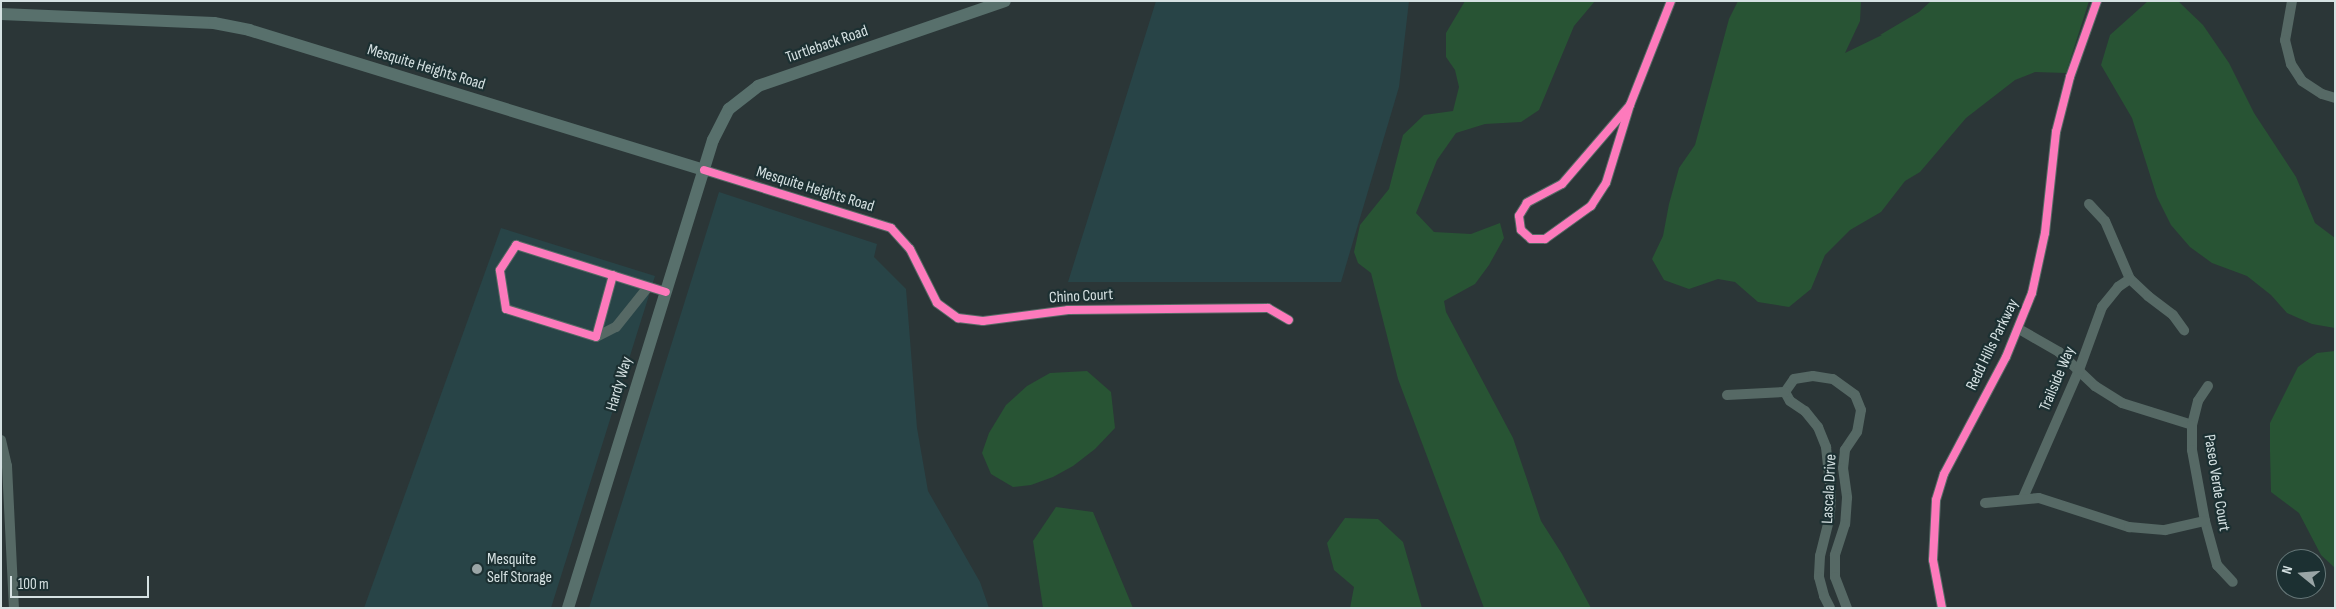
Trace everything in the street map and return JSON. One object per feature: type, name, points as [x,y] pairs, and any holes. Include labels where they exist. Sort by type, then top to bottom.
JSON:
[{"type":"main road","name":"Turtleback Road","points":[[704,170],[713,140],[729,109],[758,86],[1005,1]]},
{"type":"main road","name":"Mesquite Heights Road","points":[[1,14],[214,23],[248,30],[704,170]]},
{"type":"main road","name":"Hardy Way","points":[[568,608],[704,170]]},
{"type":"street","points":[[1630,105],[1562,184],[1527,203],[1519,216],[1521,230],[1531,239],[1546,239],[1591,206],[1606,183],[1630,105],[1671,1]]},
{"type":"street","name":"Redd Hills Parkway","points":[[1942,608],[1933,560],[1936,500],[1944,474],[1955,449],[2019,328],[2032,293],[2045,233],[2056,132],[2070,77],[2097,1]]},
{"type":"street","points":[[2292,1],[2285,40],[2291,64],[2302,82],[2322,94],[2335,98]]},
{"type":"street","name":"Mesquite Heights Road","points":[[704,170],[891,228],[910,249]]},
{"type":"street","points":[[2089,204],[2105,221],[2130,278],[2148,296],[2173,315],[2184,330]]},
{"type":"street","points":[[648,287],[616,327],[596,337],[506,309],[500,270],[516,245],[666,292]]},
{"type":"street","name":"Chino Court","points":[[910,249],[937,303],[958,318],[982,320],[1068,310],[1268,308],[1289,320]]},
{"type":"street","points":[[596,337],[613,276]]},
{"type":"street","name":"Trailside Way","points":[[2023,498],[2079,370],[2102,307],[2118,287],[2130,278]]},
{"type":"street","points":[[2019,328],[2059,352],[2095,386],[2122,403],[2192,425]]},
{"type":"street","name":"Lascala Drive","points":[[1830,608],[1824,596],[1819,577],[1820,556],[1830,508],[1826,447],[1818,427],[1805,412],[1790,401],[1785,392],[1794,379],[1813,376],[1833,379],[1855,395],[1861,410],[1857,432],[1845,450],[1843,468],[1847,498],[1845,524],[1835,555],[1835,576],[1847,608]]},
{"type":"street","name":"Paseo Verde Court","points":[[2208,386],[2198,402],[2192,425],[2192,450],[2205,522],[2217,565],[2233,582]]},
{"type":"street","points":[[1727,395],[1785,392]]},
{"type":"street","points":[[1,440],[7,466],[14,608]]},
{"type":"street","points":[[1985,503],[2039,498],[2129,527],[2165,530],[2205,522]]},
{"type":"shaded area","points":[[1156,1],[1409,1],[1399,87],[1341,282],[1068,282]]},
{"type":"shaded area","points":[[719,192],[877,244],[874,257],[906,289],[917,428],[928,491],[980,582],[989,608],[589,608]]},
{"type":"shaded area","points":[[501,228],[655,276],[551,608],[364,608]]},
{"type":"green space","points":[[1465,1],[1595,1],[1574,26],[1539,110],[1521,122],[1485,124],[1456,133],[1437,160],[1416,213],[1434,232],[1471,234],[1500,223],[1504,238],[1489,265],[1475,284],[1444,301],[1446,312],[1513,438],[1541,521],[1562,554],[1591,608],[1484,608],[1398,379],[1371,273],[1358,263],[1354,252],[1360,225],[1389,189],[1403,135],[1424,115],[1453,111],[1459,87],[1455,70],[1446,57],[1446,33]]},
{"type":"green space","points":[[1738,1],[1861,1],[1860,21],[1845,53],[1882,35],[1880,35],[1919,12],[1931,1],[2089,1],[2066,73],[2035,72],[2015,80],[1966,118],[1920,172],[1905,181],[1881,212],[1850,230],[1825,255],[1811,289],[1789,307],[1758,302],[1735,282],[1718,279],[1689,289],[1664,280],[1652,259],[1663,236],[1679,168],[1695,145],[1729,19]]},
{"type":"green space","points":[[2148,1],[2178,1],[2203,25],[2229,63],[2254,113],[2296,177],[2315,223],[2335,238],[2335,328],[2312,324],[2287,313],[2271,295],[2247,276],[2212,263],[2190,247],[2171,225],[2157,197],[2132,118],[2101,65],[2110,35]]},
{"type":"green space","points":[[2335,351],[2335,568],[2326,560],[2326,549],[2318,549],[2299,513],[2271,492],[2270,423],[2298,367],[2317,353]]},
{"type":"green space","points":[[1087,371],[1111,392],[1115,428],[1095,449],[1073,466],[1053,477],[1031,485],[1013,487],[991,474],[982,453],[989,433],[1006,405],[1027,386],[1050,373]]},
{"type":"green space","points":[[1056,507],[1093,512],[1133,608],[1043,608],[1033,541]]},
{"type":"green space","points":[[1345,518],[1378,519],[1403,542],[1422,608],[1350,608],[1354,587],[1334,570],[1327,543]]},
{"type":"cycle path","points":[[1630,105],[1562,184],[1527,203],[1519,216],[1521,230],[1531,239],[1545,239],[1591,206],[1606,183],[1630,105],[1671,1]]},
{"type":"cycle path","points":[[1942,608],[1933,560],[1936,500],[1944,474],[2006,357],[2032,293],[2045,233],[2056,132],[2070,77],[2097,1]]},
{"type":"cycle path","points":[[704,170],[891,228],[910,249],[937,303],[958,318],[983,321],[1068,310],[1268,308],[1289,320]]},
{"type":"cycle path","points":[[613,275],[596,337],[506,309],[500,270],[516,245],[666,292]]},
{"type":"place","name":"Mesquite Self Storage","points":[[477,569]]}]
